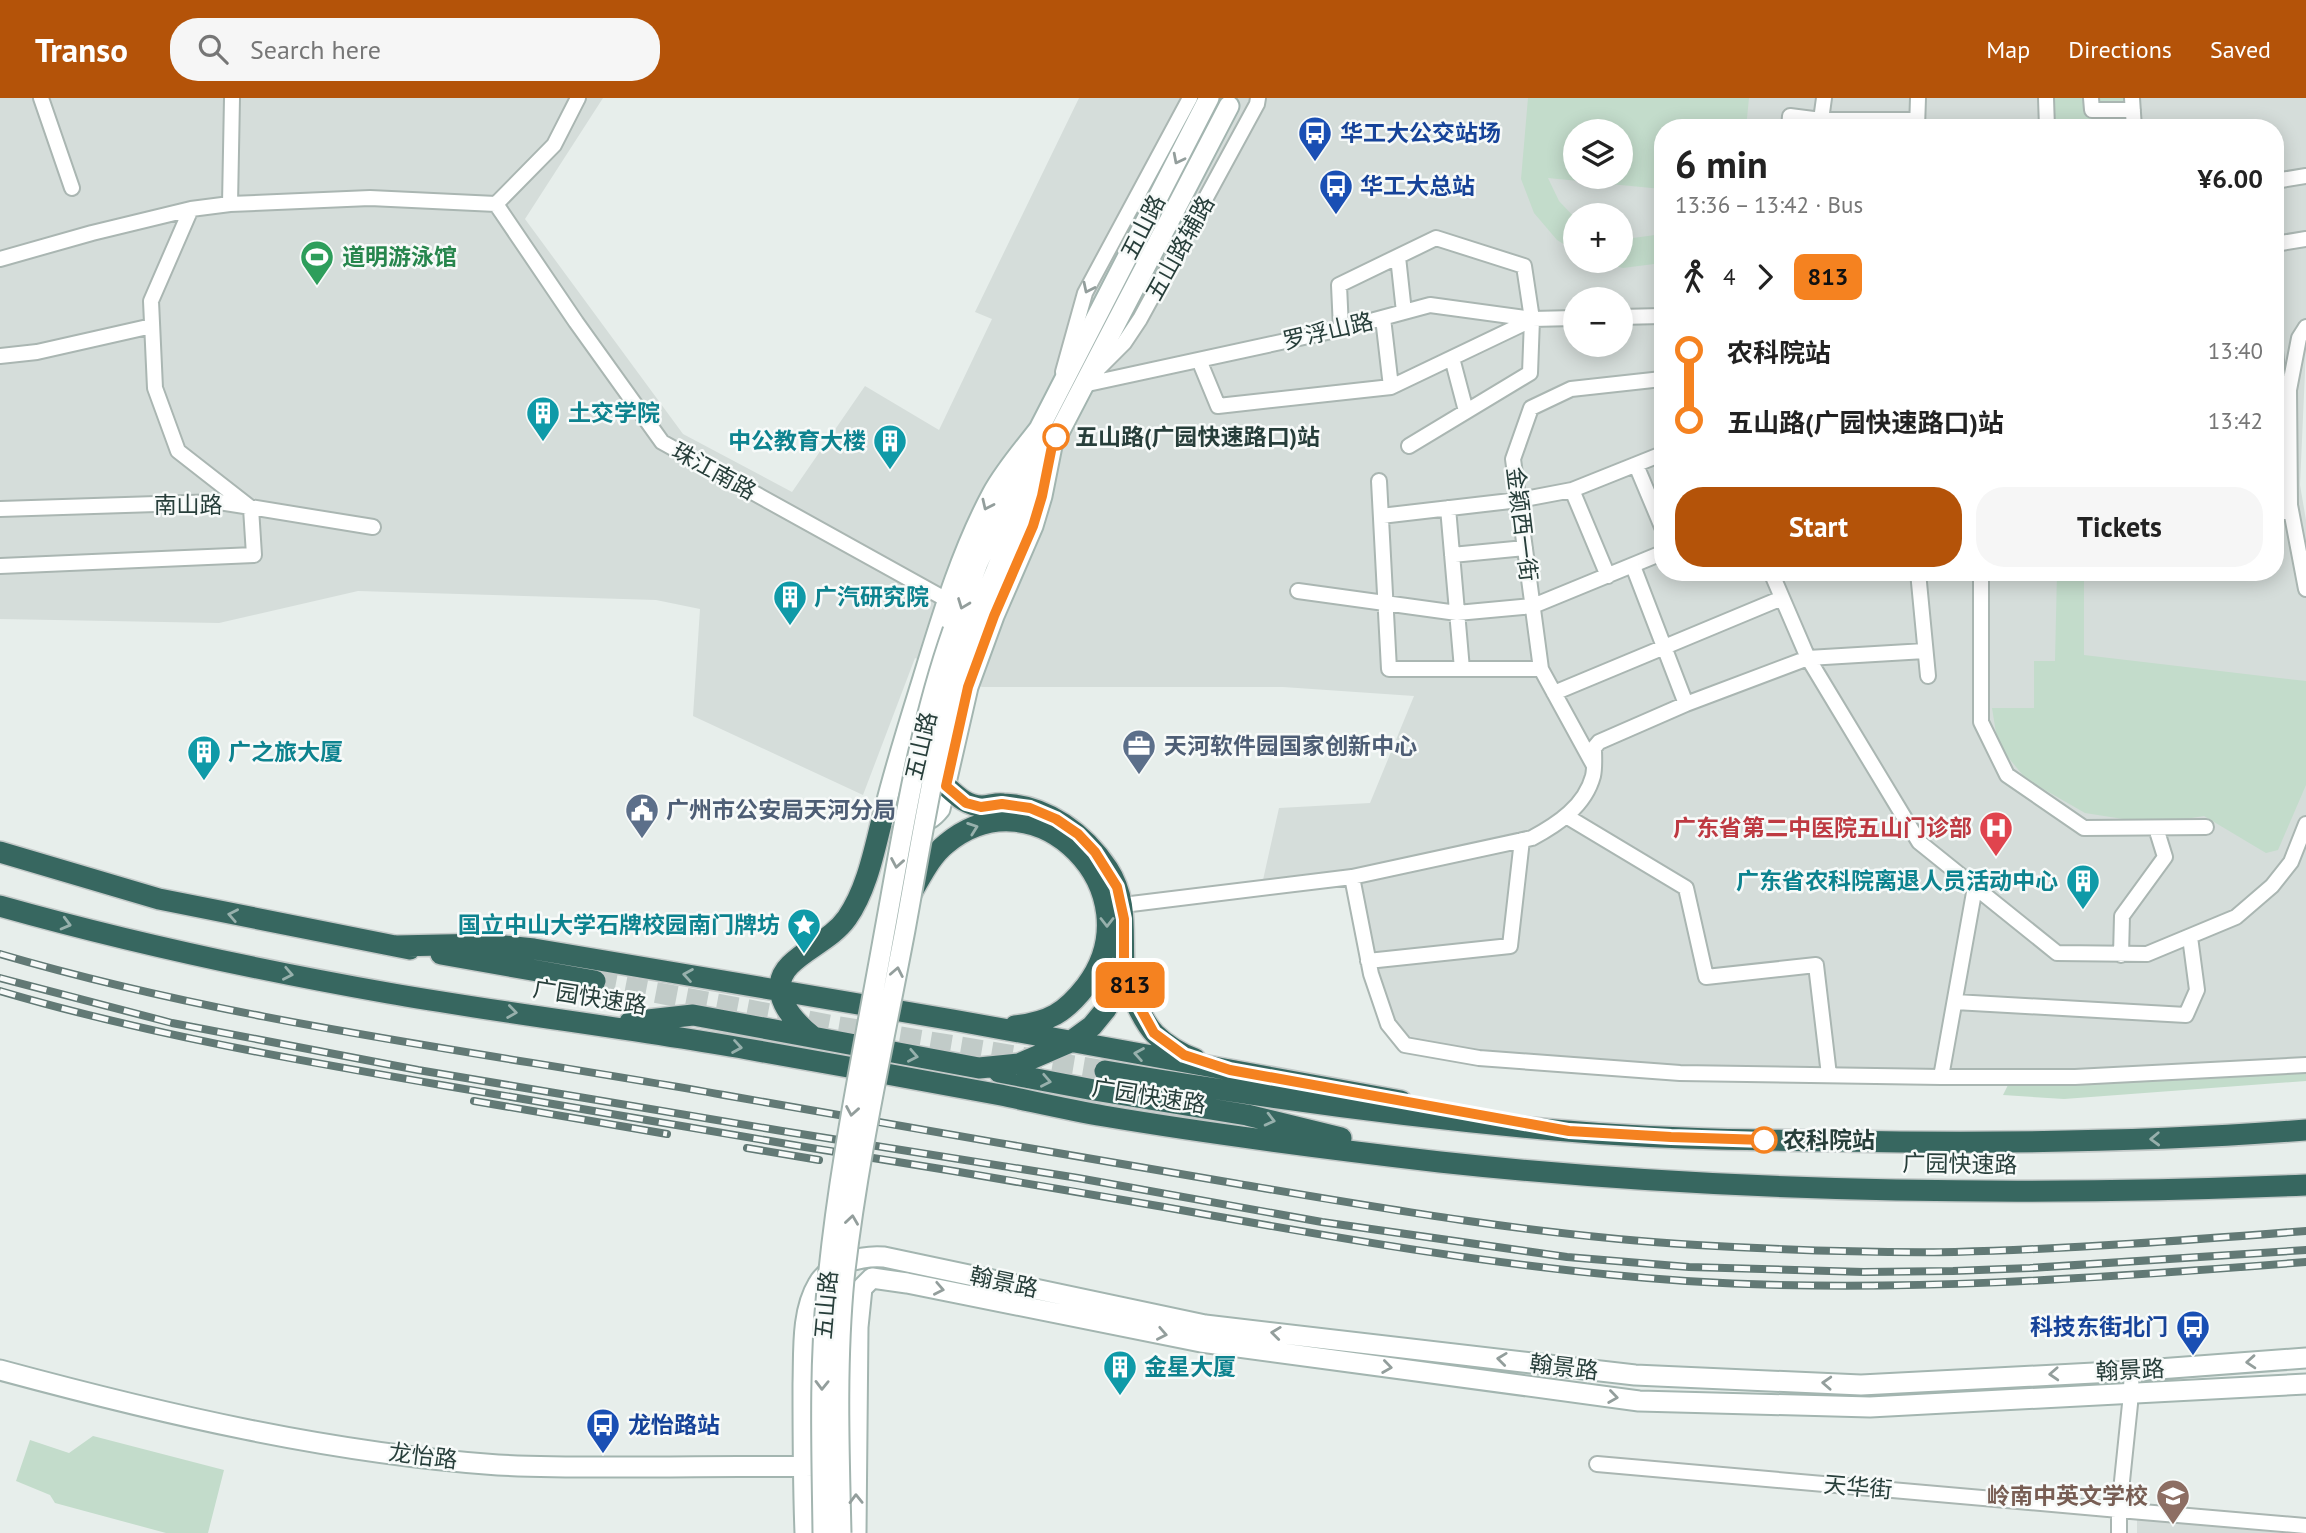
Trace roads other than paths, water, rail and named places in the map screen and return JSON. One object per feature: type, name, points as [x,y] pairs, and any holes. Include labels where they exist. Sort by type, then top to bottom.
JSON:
[{"type":"highway","points":[[946,786],[966,803],[981,807],[1002,804],[1030,808],[1056,819],[1078,834],[1095,852],[1117,887],[1123,905],[1124,969],[1116,992],[1092,1026],[1070,1042],[1019,1064],[979,1068]]},
{"type":"highway","points":[[812,1036],[797,1025],[784,1007],[780,990],[782,975],[790,965],[835,932],[848,917],[859,897],[884,812]]},
{"type":"highway","points":[[911,893],[944,845],[975,827],[998,821],[1021,822],[1044,829],[1074,848],[1095,874],[1107,909],[1108,925],[1105,949],[1095,974],[1076,1000],[1055,1017],[1037,1023],[994,1028]]},
{"type":"highway","name":"广园快速路","points":[[0,852],[159,899],[396,946],[594,981]]},
{"type":"highway","name":"广园快速路","points":[[0,906],[95,932],[391,994],[604,1025],[996,1094],[1098,1115],[1441,1162],[1682,1183],[1817,1188],[2089,1191],[2306,1185]]},
{"type":"highway","points":[[396,946],[499,945],[588,958],[1569,1131]]},
{"type":"highway","points":[[1124,969],[1133,995],[1154,1033],[1184,1055],[1230,1070]]},
{"type":"highway","points":[[604,1025],[693,1015],[1094,1090],[1247,1115],[1441,1162]]},
{"type":"highway","name":"广园快速路","points":[[1105,1071],[1285,1100],[1569,1131],[1671,1137],[2048,1143],[2306,1130]]},
{"type":"highway","points":[[2223,1136],[2306,1121]]},
{"type":"street","points":[[41,98],[72,187]]},
{"type":"street","points":[[230,204],[232,98]]},
{"type":"street","points":[[0,259],[191,209],[230,204],[370,198],[496,204],[554,145],[578,98]]},
{"type":"street","points":[[1060,389],[1068,347],[1085,293],[1190,98]]},
{"type":"street","name":"五山路","points":[[841,1533],[839,1385],[844,1281],[867,1128],[961,633],[978,563],[1040,429],[1209,98]]},
{"type":"street","points":[[1821,119],[1824,98]]},
{"type":"street","points":[[1917,119],[1918,98]]},
{"type":"street","points":[[2046,98],[2047,119]]},
{"type":"street","points":[[2091,98],[2092,110],[2133,104]]},
{"type":"street","name":"五山路辅路","points":[[1083,385],[1124,343],[1140,319],[1259,100]]},
{"type":"street","name":"五山路","points":[[823,1533],[822,1367],[827,1289],[840,1181],[916,760],[938,675],[1003,553],[1083,385],[1229,106]]},
{"type":"street","points":[[1790,119],[1790,116],[1813,119]]},
{"type":"street","points":[[2284,180],[2306,176]]},
{"type":"street","name":"珠江南路","points":[[496,204],[662,442],[947,600]]},
{"type":"street","points":[[0,566],[254,555],[251,508],[178,451],[155,388],[151,301],[191,209]]},
{"type":"street","points":[[1341,328],[1339,285],[1436,238],[1524,266],[1532,319],[1530,373],[1409,446]]},
{"type":"street","points":[[2284,243],[2306,239]]},
{"type":"street","points":[[1398,257],[1404,312]]},
{"type":"street","name":"罗浮山路","points":[[1083,385],[1341,328],[1430,305],[1532,319],[1563,318]]},
{"type":"street","points":[[1633,317],[1654,316]]},
{"type":"street","points":[[1383,318],[1391,387]]},
{"type":"street","points":[[1199,360],[1218,406],[1391,387],[1532,319]]},
{"type":"street","points":[[0,356],[37,352],[152,326]]},
{"type":"street","points":[[2284,372],[2306,327]]},
{"type":"street","points":[[1452,358],[1466,411]]},
{"type":"street","name":"金颖西一街","points":[[1594,766],[1541,669],[1513,459],[1531,408],[1571,389],[1654,380]]},
{"type":"street","points":[[2284,383],[2289,390],[2291,511],[2306,589]]},
{"type":"street","points":[[1040,429],[993,492],[947,600],[904,735],[884,812],[904,821],[919,823],[932,819],[940,809],[968,687],[994,616],[1033,526],[1052,446]]},
{"type":"street","points":[[1381,516],[1519,500],[1572,490],[1654,457]]},
{"type":"street","points":[[1636,465],[1654,508]]},
{"type":"street","points":[[1379,481],[1389,669],[1541,669]]},
{"type":"street","points":[[1572,490],[1608,576]]},
{"type":"street","name":"南山路","points":[[0,509],[219,502],[373,527]]},
{"type":"street","points":[[1448,509],[1462,669]]},
{"type":"street","points":[[2284,512],[2291,511]]},
{"type":"street","points":[[1452,555],[1525,548]]},
{"type":"street","points":[[1298,591],[1457,613],[1533,606],[1654,557]]},
{"type":"street","points":[[1633,566],[1662,648],[1686,704]]},
{"type":"street","points":[[1775,581],[1808,658],[1919,842],[2057,953],[2147,954],[2236,917],[2272,886],[2291,862],[2306,824]]},
{"type":"street","points":[[1919,581],[1928,676]]},
{"type":"street","points":[[1981,581],[1981,722],[2007,775],[2084,828],[2206,827]]},
{"type":"street","points":[[1554,693],[1782,598]]},
{"type":"street","points":[[1123,905],[1352,877],[1532,838],[1559,823],[1586,795],[1594,773],[1594,748],[1599,742],[1686,704],[1808,658],[1926,651]]},
{"type":"street","points":[[1566,816],[1686,888],[1706,977],[1816,965],[1829,1076]]},
{"type":"street","points":[[2121,955],[2122,916],[2165,858],[2156,828]]},
{"type":"street","points":[[1368,961],[1510,946],[1522,840]]},
{"type":"street","points":[[1352,877],[1368,961],[1388,1024],[1405,1045],[1479,1058],[1680,1073],[2075,1077],[2306,1065]]},
{"type":"street","points":[[1941,1077],[1975,887]]},
{"type":"street","points":[[1955,1002],[2186,1015],[2197,990],[2190,937]]},
{"type":"street","name":"翰景路","points":[[803,1466],[804,1358],[812,1295],[819,1281],[832,1270],[857,1259],[872,1256],[884,1256],[1205,1325],[1635,1375],[1861,1385],[2132,1371],[2306,1358]]},
{"type":"street","name":"翰景路","points":[[856,1464],[856,1372],[860,1303],[862,1289],[872,1278],[1201,1342],[1639,1401],[1870,1407],[2306,1384]]},
{"type":"street","name":"龙怡路","points":[[0,1370],[244,1430],[447,1460],[549,1467],[856,1464]]},
{"type":"street","points":[[2119,1533],[2132,1371]]},
{"type":"street","points":[[856,1464],[856,1533]]},
{"type":"street","name":"天华街","points":[[1597,1464],[2306,1526]]},
{"type":"street","points":[[803,1466],[805,1533]]},
{"type":"tunnel","points":[[595,981],[834,1026],[1105,1071]]},
{"type":"railway","points":[[0,954],[89,978],[269,1018],[1348,1202],[1580,1235],[1697,1245],[1923,1252],[1999,1251],[2306,1231]]},
{"type":"railway","points":[[0,978],[172,1023],[418,1070],[1078,1178],[1322,1222],[1567,1257],[1689,1267],[1864,1272],[2030,1268],[2306,1250]]},
{"type":"railway","points":[[0,991],[166,1033],[334,1066],[1359,1241],[1555,1269],[1686,1281],[1841,1286],[2074,1278],[2306,1262]]},
{"type":"railway","points":[[474,1101],[667,1134]]},
{"type":"railway","points":[[747,1148],[819,1160]]},
{"type":"place","name":"华工大公交站场","points":[[1315,163]]},
{"type":"place","name":"华工大总站","points":[[1336,216]]},
{"type":"place","name":"道明游泳馆","points":[[317,287]]},
{"type":"place","name":"五山路(广园快速路口)站","points":[[1056,437]]},
{"type":"place","name":"土交学院","points":[[543,443]]},
{"type":"place","name":"中公教育大楼","points":[[890,471]]},
{"type":"place","name":"广汽研究院","points":[[790,627]]},
{"type":"place","name":"天河软件园国家创新中心","points":[[1139,776]]},
{"type":"place","name":"广之旅大厦","points":[[204,782]]},
{"type":"place","name":"广州市公安局天河分局","points":[[642,840]]},
{"type":"place","name":"广东省第二中医院五山门诊部","points":[[1996,858]]},
{"type":"place","name":"广东省农科院离退人员活动中心","points":[[2083,911]]},
{"type":"place","name":"国立中山大学石牌校园南门牌坊","points":[[804,955]]},
{"type":"place","name":"农科院站","points":[[1764,1140]]},
{"type":"place","name":"科技东街北门","points":[[2193,1357]]},
{"type":"place","name":"金星大厦","points":[[1120,1397]]},
{"type":"place","name":"龙怡路站","points":[[603,1455]]},
{"type":"place","name":"岭南中英文学校","points":[[2173,1526]]}]
